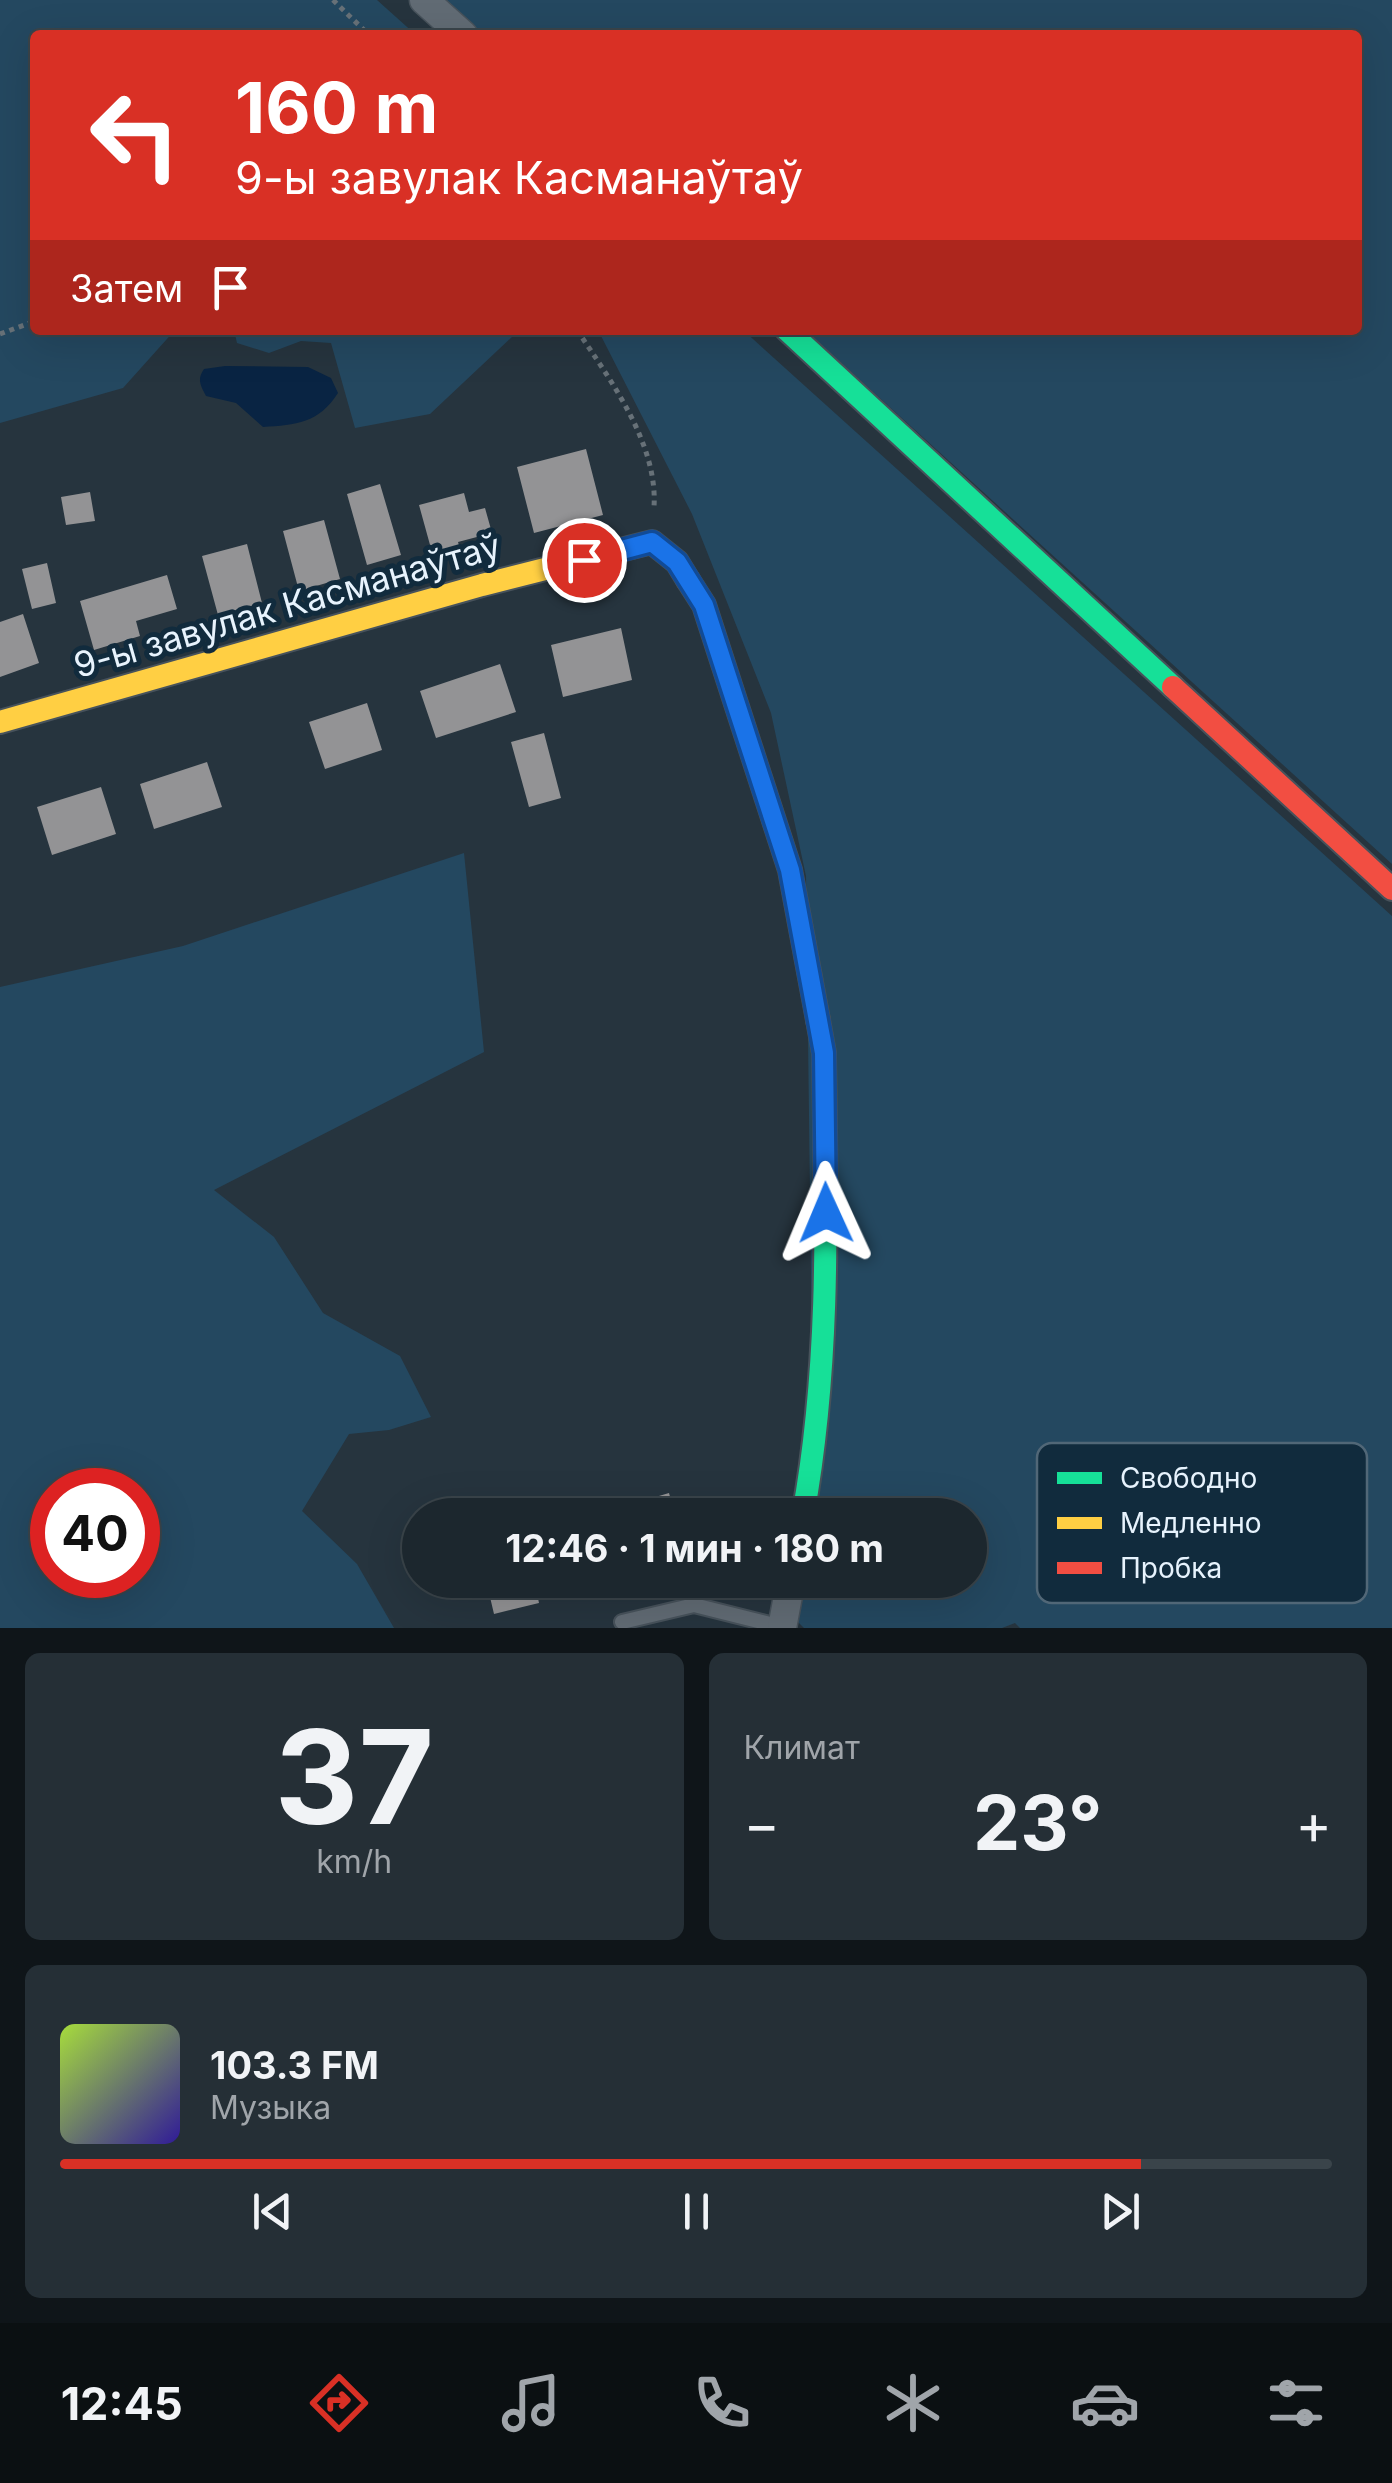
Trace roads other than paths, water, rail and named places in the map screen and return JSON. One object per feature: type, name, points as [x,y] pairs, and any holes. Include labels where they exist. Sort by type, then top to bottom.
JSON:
[{"type":"street","points":[[424,0],[457,30]]},
{"type":"street","points":[[791,335],[1392,889]]},
{"type":"street","name":"9-ы завулак Касманаўтаў","points":[[0,722],[482,585],[652,542],[677,562],[704,605],[790,870],[824,1053],[828,1292],[817,1438],[806,1498]]},
{"type":"street","points":[[782,1627],[788,1598]]},
{"type":"lane","points":[[622,1622],[694,1604],[782,1627]]}]
